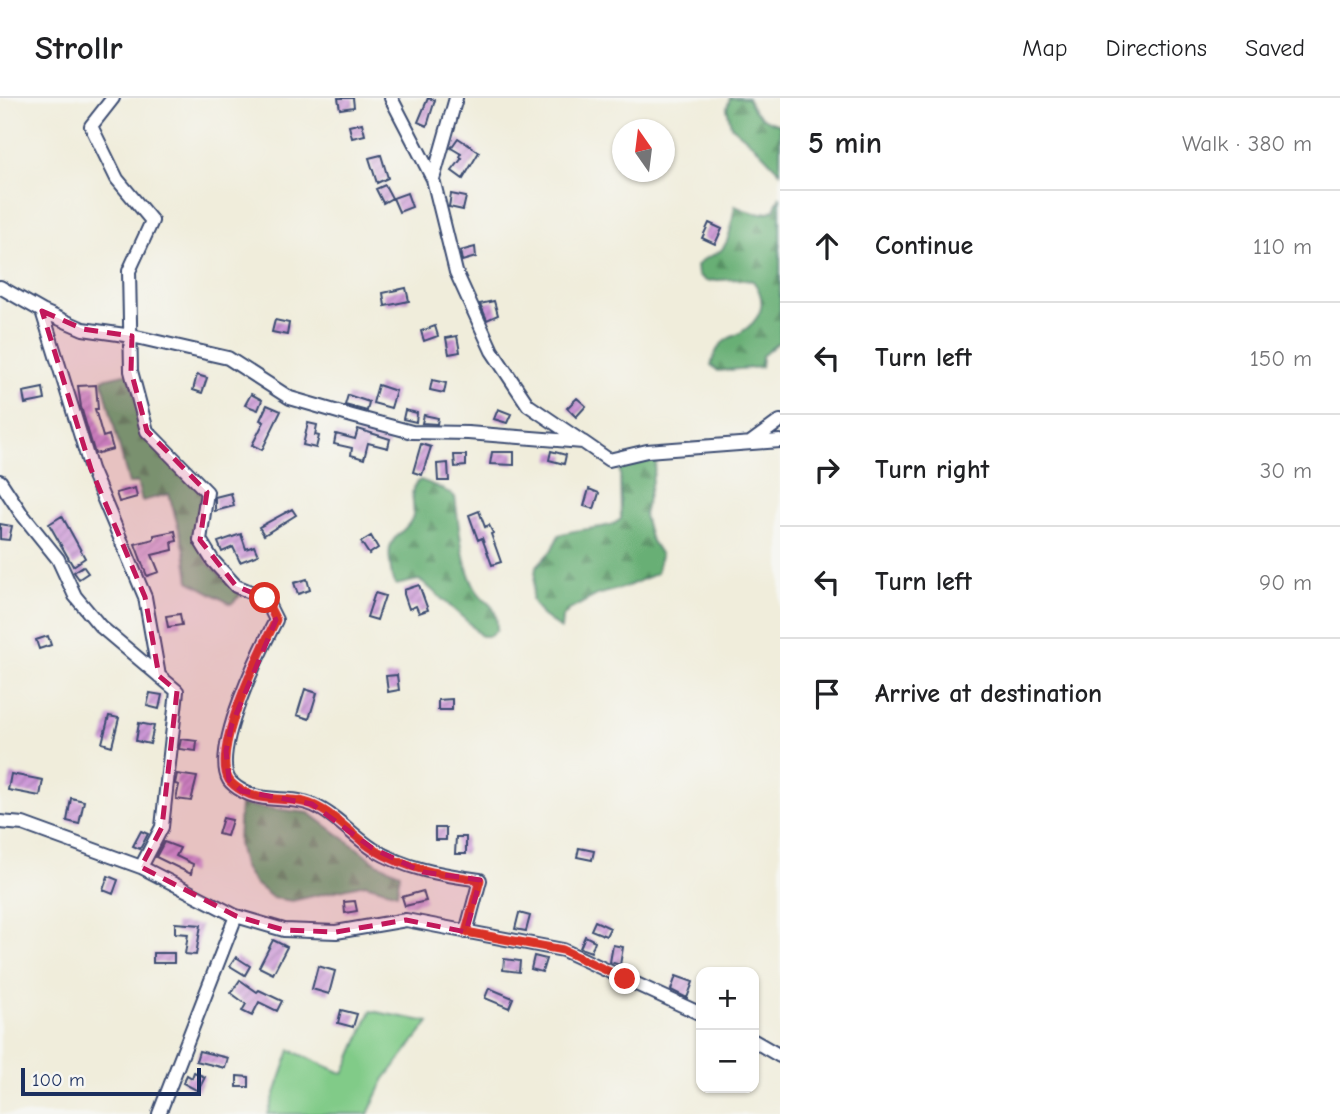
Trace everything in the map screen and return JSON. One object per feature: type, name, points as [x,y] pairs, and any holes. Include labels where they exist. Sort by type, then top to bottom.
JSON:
[{"type":"street","points":[[113,98],[91,127],[117,179],[152,221],[129,271],[128,309],[132,336],[131,371],[147,431],[207,492],[200,540],[213,561],[236,586],[265,598],[276,620],[261,649],[232,724],[225,766],[229,780],[242,792],[312,804],[372,848],[423,872],[480,880],[466,932]]},
{"type":"street","points":[[391,98],[433,179],[456,271],[492,351],[528,405],[608,460],[647,451],[780,441]]},
{"type":"street","points":[[433,179],[456,98]]},
{"type":"street","points":[[0,287],[83,329],[132,336],[228,358],[290,398],[412,432],[468,433],[583,442]]},
{"type":"street","points":[[42,310],[91,469],[145,597],[159,676]]},
{"type":"street","points":[[749,444],[780,421]]},
{"type":"street","points":[[0,481],[58,559],[75,596],[100,626],[177,691],[162,827],[141,867]]},
{"type":"street","points":[[0,822],[23,824],[141,867],[236,916],[284,930],[336,932],[406,920],[563,950],[601,970],[696,1011]]},
{"type":"street","points":[[159,1114],[236,916]]},
{"type":"street","points":[[759,1044],[780,1056]]},
{"type":"highlighted area","points":[[42,311],[83,329],[132,336],[131,371],[147,431],[207,492],[200,540],[236,586],[265,598],[276,620],[232,724],[226,751],[229,780],[242,791],[312,804],[372,848],[423,872],[480,880],[466,932],[406,920],[336,932],[284,930],[236,916],[141,867],[162,827],[177,691],[159,676],[145,597],[91,469]]},
{"type":"green space","points":[[730,98],[748,98],[760,116],[780,125],[780,172],[731,126],[727,108]]},
{"type":"green space","points":[[780,196],[780,341],[762,356],[761,367],[718,371],[711,365],[718,349],[722,343],[747,328],[758,316],[761,296],[753,281],[706,281],[698,275],[697,266],[724,247],[735,206],[754,213],[769,212],[774,210]]},
{"type":"green space","points":[[129,373],[145,432],[202,493],[194,534],[207,562],[241,595],[231,604],[189,581],[185,551],[169,494],[142,501],[137,482],[129,484],[102,379]]},
{"type":"green space","points":[[650,458],[657,460],[644,515],[650,538],[661,555],[657,573],[628,586],[597,595],[569,610],[562,618],[561,629],[542,615],[532,600],[536,567],[551,551],[559,535],[608,525],[621,519],[620,467]]},
{"type":"green space","points":[[420,480],[455,497],[469,574],[481,597],[495,612],[497,630],[490,636],[481,636],[423,582],[419,580],[396,585],[393,581],[390,548],[394,539],[411,521],[414,511],[412,492]]},
{"type":"green space","points":[[240,805],[309,813],[377,863],[400,873],[397,893],[365,884],[292,901],[273,898],[254,883],[243,866],[238,843]]},
{"type":"green space","points":[[371,1011],[429,1022],[384,1080],[368,1114],[268,1114],[290,1050],[344,1074]]},
{"type":"building","points":[[338,98],[353,98],[354,107],[340,109]]},
{"type":"building","points":[[428,98],[435,100],[427,126],[418,122]]},
{"type":"building","points":[[362,123],[365,135],[352,138],[349,126]]},
{"type":"building","points":[[458,138],[479,152],[463,179],[452,171],[462,158],[461,154],[451,148]]},
{"type":"building","points":[[381,155],[388,178],[377,183],[369,158]]},
{"type":"building","points":[[385,185],[392,198],[383,203],[376,189]]},
{"type":"building","points":[[407,193],[412,207],[399,212],[393,198]]},
{"type":"building","points":[[451,194],[466,197],[463,210],[449,207]]},
{"type":"building","points":[[709,223],[722,229],[715,244],[702,238]]},
{"type":"building","points":[[475,247],[476,257],[462,261],[460,251]]},
{"type":"building","points":[[406,288],[409,301],[385,306],[383,293]]},
{"type":"building","points":[[494,301],[498,315],[487,320],[480,304]]},
{"type":"building","points":[[275,320],[289,323],[287,335],[272,332]]},
{"type":"building","points":[[435,326],[438,336],[424,341],[421,331]]},
{"type":"building","points":[[457,336],[460,352],[449,354],[446,338]]},
{"type":"building","points":[[197,375],[207,378],[202,393],[193,390]]},
{"type":"building","points":[[432,380],[446,383],[444,393],[430,390]]},
{"type":"building","points":[[96,385],[98,409],[95,409],[103,437],[109,435],[113,449],[95,454],[81,407],[78,386]]},
{"type":"building","points":[[378,385],[396,391],[391,408],[373,403]]},
{"type":"building","points":[[43,388],[45,400],[25,404],[23,392]]},
{"type":"building","points":[[251,394],[262,400],[258,410],[245,405]]},
{"type":"building","points":[[348,395],[369,402],[367,411],[345,405]]},
{"type":"building","points":[[577,398],[586,406],[576,417],[567,408]]},
{"type":"building","points":[[267,405],[281,411],[262,450],[252,445],[264,422],[260,420]]},
{"type":"building","points":[[498,409],[511,414],[507,423],[494,419]]},
{"type":"building","points":[[405,410],[417,413],[416,422],[403,419]]},
{"type":"building","points":[[424,415],[438,418],[437,424],[422,423]]},
{"type":"building","points":[[308,423],[317,425],[315,435],[319,436],[316,448],[303,445]]},
{"type":"building","points":[[358,429],[390,439],[388,448],[368,443],[364,459],[351,455],[352,448],[334,444],[336,434],[355,439]]},
{"type":"building","points":[[421,444],[431,447],[422,475],[413,472]]},
{"type":"building","points":[[551,451],[566,455],[564,464],[549,460]]},
{"type":"building","points":[[492,452],[514,452],[514,465],[490,464]]},
{"type":"building","points":[[454,455],[466,455],[466,466],[455,467]]},
{"type":"building","points":[[448,463],[449,481],[438,481],[437,464]]},
{"type":"building","points":[[135,488],[137,497],[119,502],[116,493]]},
{"type":"building","points":[[589,489],[599,493],[594,509],[584,506]]},
{"type":"building","points":[[231,493],[234,506],[215,511],[215,497]]},
{"type":"building","points":[[292,509],[296,515],[264,535],[259,527]]},
{"type":"building","points":[[479,511],[485,527],[489,525],[493,533],[491,534],[501,562],[492,565],[482,538],[478,540],[469,515]]},
{"type":"building","points":[[62,516],[85,558],[73,566],[49,524]]},
{"type":"building","points":[[0,524],[12,526],[9,540],[0,539]]},
{"type":"building","points":[[175,531],[177,541],[172,542],[173,550],[152,555],[159,572],[147,576],[135,544],[154,539],[154,535]]},
{"type":"building","points":[[241,534],[246,549],[254,546],[258,555],[240,562],[233,547],[222,552],[218,542]]},
{"type":"building","points":[[371,536],[378,548],[369,554],[361,542]]},
{"type":"building","points":[[83,566],[88,573],[79,579],[74,572]]},
{"type":"building","points":[[307,579],[310,590],[298,594],[294,583]]},
{"type":"building","points":[[419,585],[428,610],[419,613],[416,606],[409,609],[404,590]]},
{"type":"building","points":[[375,593],[385,596],[377,620],[367,617]]},
{"type":"building","points":[[180,614],[182,625],[168,627],[166,616]]},
{"type":"building","points":[[48,636],[51,645],[39,649],[36,640]]},
{"type":"building","points":[[397,675],[399,690],[388,692],[386,676]]},
{"type":"building","points":[[305,689],[317,693],[309,719],[297,715]]},
{"type":"building","points":[[150,693],[162,695],[159,709],[147,706]]},
{"type":"building","points":[[452,699],[452,710],[438,710],[438,700]]},
{"type":"building","points":[[109,716],[119,718],[112,746],[102,743]]},
{"type":"building","points":[[139,723],[154,726],[150,744],[136,741]]},
{"type":"building","points":[[181,739],[197,741],[196,751],[179,749]]},
{"type":"building","points":[[11,774],[43,780],[40,796],[8,790]]},
{"type":"building","points":[[177,774],[197,777],[191,801],[176,799],[179,785],[175,784]]},
{"type":"building","points":[[71,798],[84,801],[79,824],[67,821]]},
{"type":"building","points":[[223,818],[232,820],[227,836],[218,834]]},
{"type":"building","points":[[435,828],[446,828],[446,840],[435,840]]},
{"type":"building","points":[[141,831],[148,834],[140,849],[133,846]]},
{"type":"building","points":[[456,837],[466,837],[466,854],[455,854]]},
{"type":"building","points":[[164,842],[180,848],[176,856],[193,864],[191,874],[156,857]]},
{"type":"building","points":[[579,848],[594,851],[592,860],[577,857]]},
{"type":"building","points":[[108,876],[118,880],[113,894],[103,890]]},
{"type":"building","points":[[423,891],[426,901],[405,906],[402,897]]},
{"type":"building","points":[[355,901],[357,911],[345,913],[344,902]]},
{"type":"building","points":[[519,913],[530,916],[526,931],[515,929]]},
{"type":"building","points":[[595,921],[610,928],[606,936],[591,930]]},
{"type":"building","points":[[175,923],[201,925],[196,955],[185,954],[188,934],[175,933]]},
{"type":"building","points":[[585,936],[595,941],[591,952],[580,948]]},
{"type":"building","points":[[273,940],[287,947],[273,974],[259,967]]},
{"type":"building","points":[[613,945],[623,947],[620,965],[610,962]]},
{"type":"building","points":[[153,953],[174,953],[174,963],[153,963]]},
{"type":"building","points":[[534,956],[546,959],[542,972],[531,969]]},
{"type":"building","points":[[236,957],[250,966],[245,975],[230,966]]},
{"type":"building","points":[[504,959],[520,961],[519,972],[503,970]]},
{"type":"building","points":[[318,966],[335,971],[329,994],[312,989]]},
{"type":"building","points":[[676,976],[693,982],[687,998],[671,990]]},
{"type":"building","points":[[240,980],[257,992],[259,990],[282,1001],[277,1011],[259,1002],[252,1016],[242,1011],[246,1004],[231,993]]},
{"type":"building","points":[[489,988],[513,998],[509,1008],[485,998]]},
{"type":"building","points":[[341,1010],[357,1014],[353,1027],[338,1023]]},
{"type":"building","points":[[199,1051],[228,1058],[225,1068],[196,1061]]},
{"type":"building","points":[[194,1072],[205,1077],[198,1091],[183,1083],[187,1075],[192,1078]]},
{"type":"building","points":[[237,1076],[249,1077],[249,1087],[237,1087]]},
{"type":"route","points":[[265,598],[276,620],[261,649],[232,724],[225,766],[229,780],[242,792],[312,804],[372,848],[423,872],[480,880],[466,932],[563,950],[625,979]]}]
